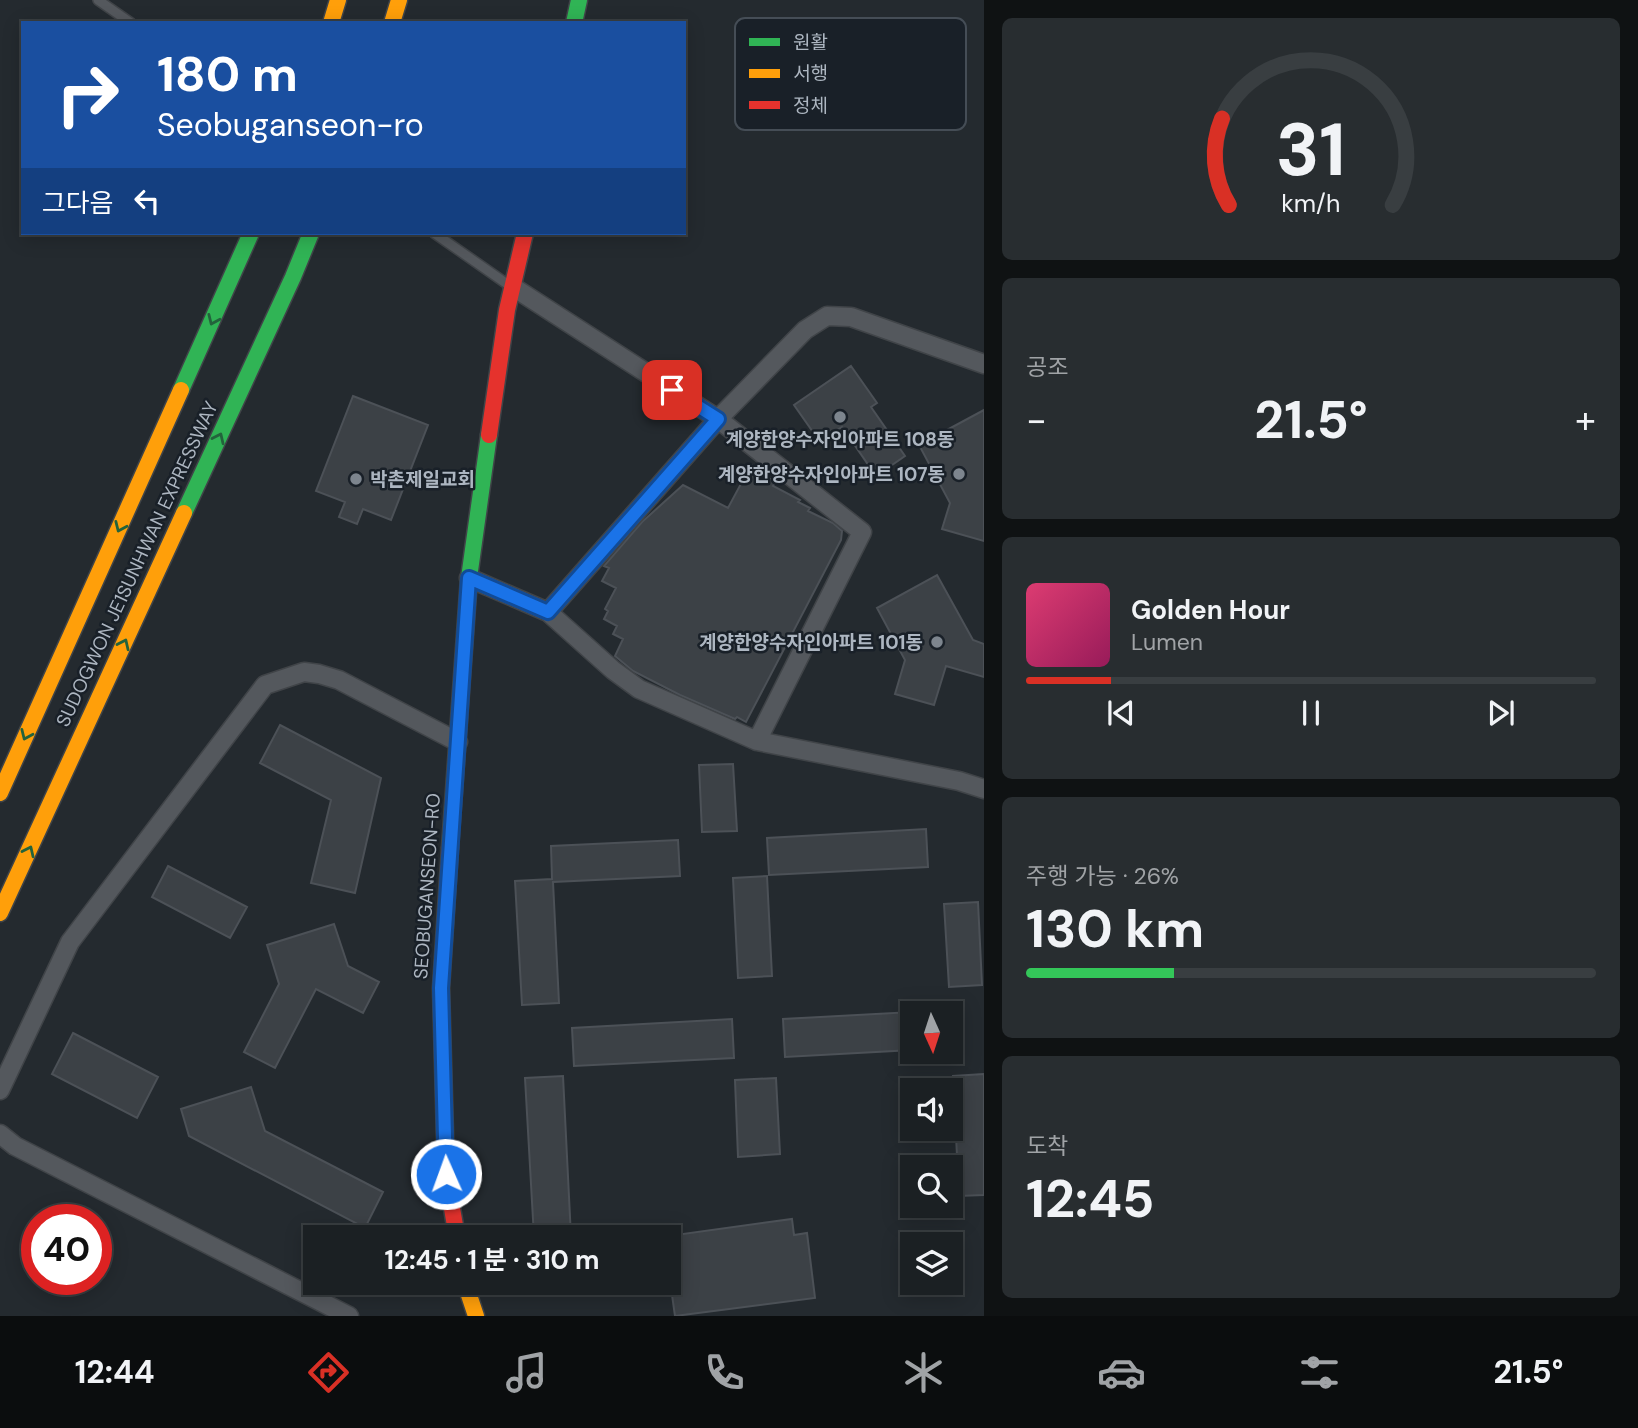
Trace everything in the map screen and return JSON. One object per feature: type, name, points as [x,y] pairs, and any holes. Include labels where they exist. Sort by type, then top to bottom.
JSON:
[{"type":"main road","points":[[332,21],[338,0]]},
{"type":"main road","points":[[393,21],[399,0]]},
{"type":"main road","points":[[574,21],[579,0]]},
{"type":"main road","name":"SUDOGWON JE1SUNHWAN EXPRESSWAY","points":[[0,793],[250,235]]},
{"type":"main road","name":"SUDOGWON JE1SUNHWAN EXPRESSWAY","points":[[0,913],[310,235]]},
{"type":"main road","name":"SEOBUGANSEON-RO","points":[[455,1225],[446,1174],[441,988],[469,578],[507,310],[526,235]]},
{"type":"main road","points":[[469,1295],[476,1316]]},
{"type":"street","points":[[513,287],[718,419],[862,532],[757,741]]},
{"type":"street","points":[[548,612],[718,419],[805,330],[827,316],[851,317],[984,364]]},
{"type":"street","points":[[469,578],[548,612],[613,670],[639,689],[757,741],[959,781],[984,789]]},
{"type":"street","points":[[0,1090],[70,942],[265,685],[304,672],[319,674],[339,680],[458,742]]},
{"type":"street","points":[[0,1134],[15,1146],[349,1316]]},
{"type":"lane","points":[[98,0],[128,21]]},
{"type":"lane","points":[[437,235],[513,287]]},
{"type":"building","name":"계양한양수자인아파트 108동","points":[[851,366],[877,403],[871,407],[905,456],[876,476],[842,427],[820,442],[794,405]]},
{"type":"building","points":[[353,396],[428,425],[391,520],[363,509],[357,524],[339,517],[345,502],[316,491]]},
{"type":"building","name":"계양한양수자인아파트 107동","points":[[984,410],[984,541],[942,529],[950,503],[919,445]]},
{"type":"building","points":[[751,465],[776,482],[773,486],[800,500],[798,502],[810,508],[808,511],[833,523],[842,531],[841,540],[746,722],[680,695],[633,671],[615,656],[623,639],[613,634],[617,626],[604,619],[608,611],[605,609],[616,588],[602,581],[609,568],[604,566],[642,522],[683,485],[728,508]]},
{"type":"building","name":"계양한양수자인아파트 101동","points":[[937,575],[973,640],[984,644],[984,677],[946,666],[934,705],[895,694],[905,660],[877,608]]},
{"type":"building","points":[[280,725],[381,778],[355,893],[311,883],[331,800],[260,763]]},
{"type":"building","points":[[733,764],[737,831],[702,832],[699,765]]},
{"type":"building","points":[[926,829],[928,867],[769,875],[767,838]]},
{"type":"building","points":[[678,840],[680,876],[553,882],[559,1003],[522,1005],[515,881],[552,879],[551,846]]},
{"type":"building","points":[[168,866],[247,907],[230,938],[152,897]]},
{"type":"building","points":[[767,876],[772,976],[738,978],[733,878]]},
{"type":"building","points":[[978,902],[982,985],[949,987],[944,904]]},
{"type":"building","points":[[334,924],[348,966],[379,982],[363,1013],[316,989],[275,1068],[244,1052],[279,984],[267,945]]},
{"type":"building","points":[[900,1013],[900,1051],[785,1057],[783,1019]]},
{"type":"building","points":[[732,1019],[734,1058],[574,1066],[572,1028]]},
{"type":"building","points":[[73,1033],[158,1077],[137,1118],[52,1074]]},
{"type":"building","points":[[984,1074],[984,1195],[963,1196],[963,1155],[957,1155],[956,1141],[963,1141],[963,1078],[953,1076]]},
{"type":"building","points":[[563,1076],[570,1225],[533,1225],[525,1078]]},
{"type":"building","points":[[776,1078],[780,1154],[738,1157],[735,1080]]},
{"type":"building","points":[[251,1087],[265,1131],[383,1192],[366,1225],[359,1225],[189,1136],[181,1109]]},
{"type":"building","points":[[792,1219],[794,1235],[807,1233],[815,1298],[675,1316],[672,1295],[681,1295],[681,1234]]},
{"type":"traffic: fast","points":[[574,21],[579,0]]},
{"type":"traffic: fast","points":[[181,390],[250,235]]},
{"type":"traffic: fast","points":[[184,513],[310,235]]},
{"type":"traffic: fast","points":[[450,848],[469,578],[489,435]]},
{"type":"traffic: slow","points":[[332,21],[338,0]]},
{"type":"traffic: slow","points":[[393,21],[399,0]]},
{"type":"traffic: slow","points":[[0,793],[181,390]]},
{"type":"traffic: slow","points":[[0,913],[184,513]]},
{"type":"traffic: slow","points":[[469,1295],[476,1316]]},
{"type":"traffic: jam","points":[[489,435],[507,310],[525,235]]},
{"type":"traffic: jam","points":[[450,848],[441,988],[446,1174],[455,1225]]},
{"type":"place","name":"계양한양수자인아파트 108동","points":[[840,417]]},
{"type":"place","name":"계양한양수자인아파트 107동","points":[[959,474]]},
{"type":"place","name":"박촌제일교회","points":[[356,479]]},
{"type":"place","name":"계양한양수자인아파트 101동","points":[[937,642]]},
{"type":"route","points":[[446,1174],[441,988],[469,578],[548,612],[718,419],[672,390]]}]
